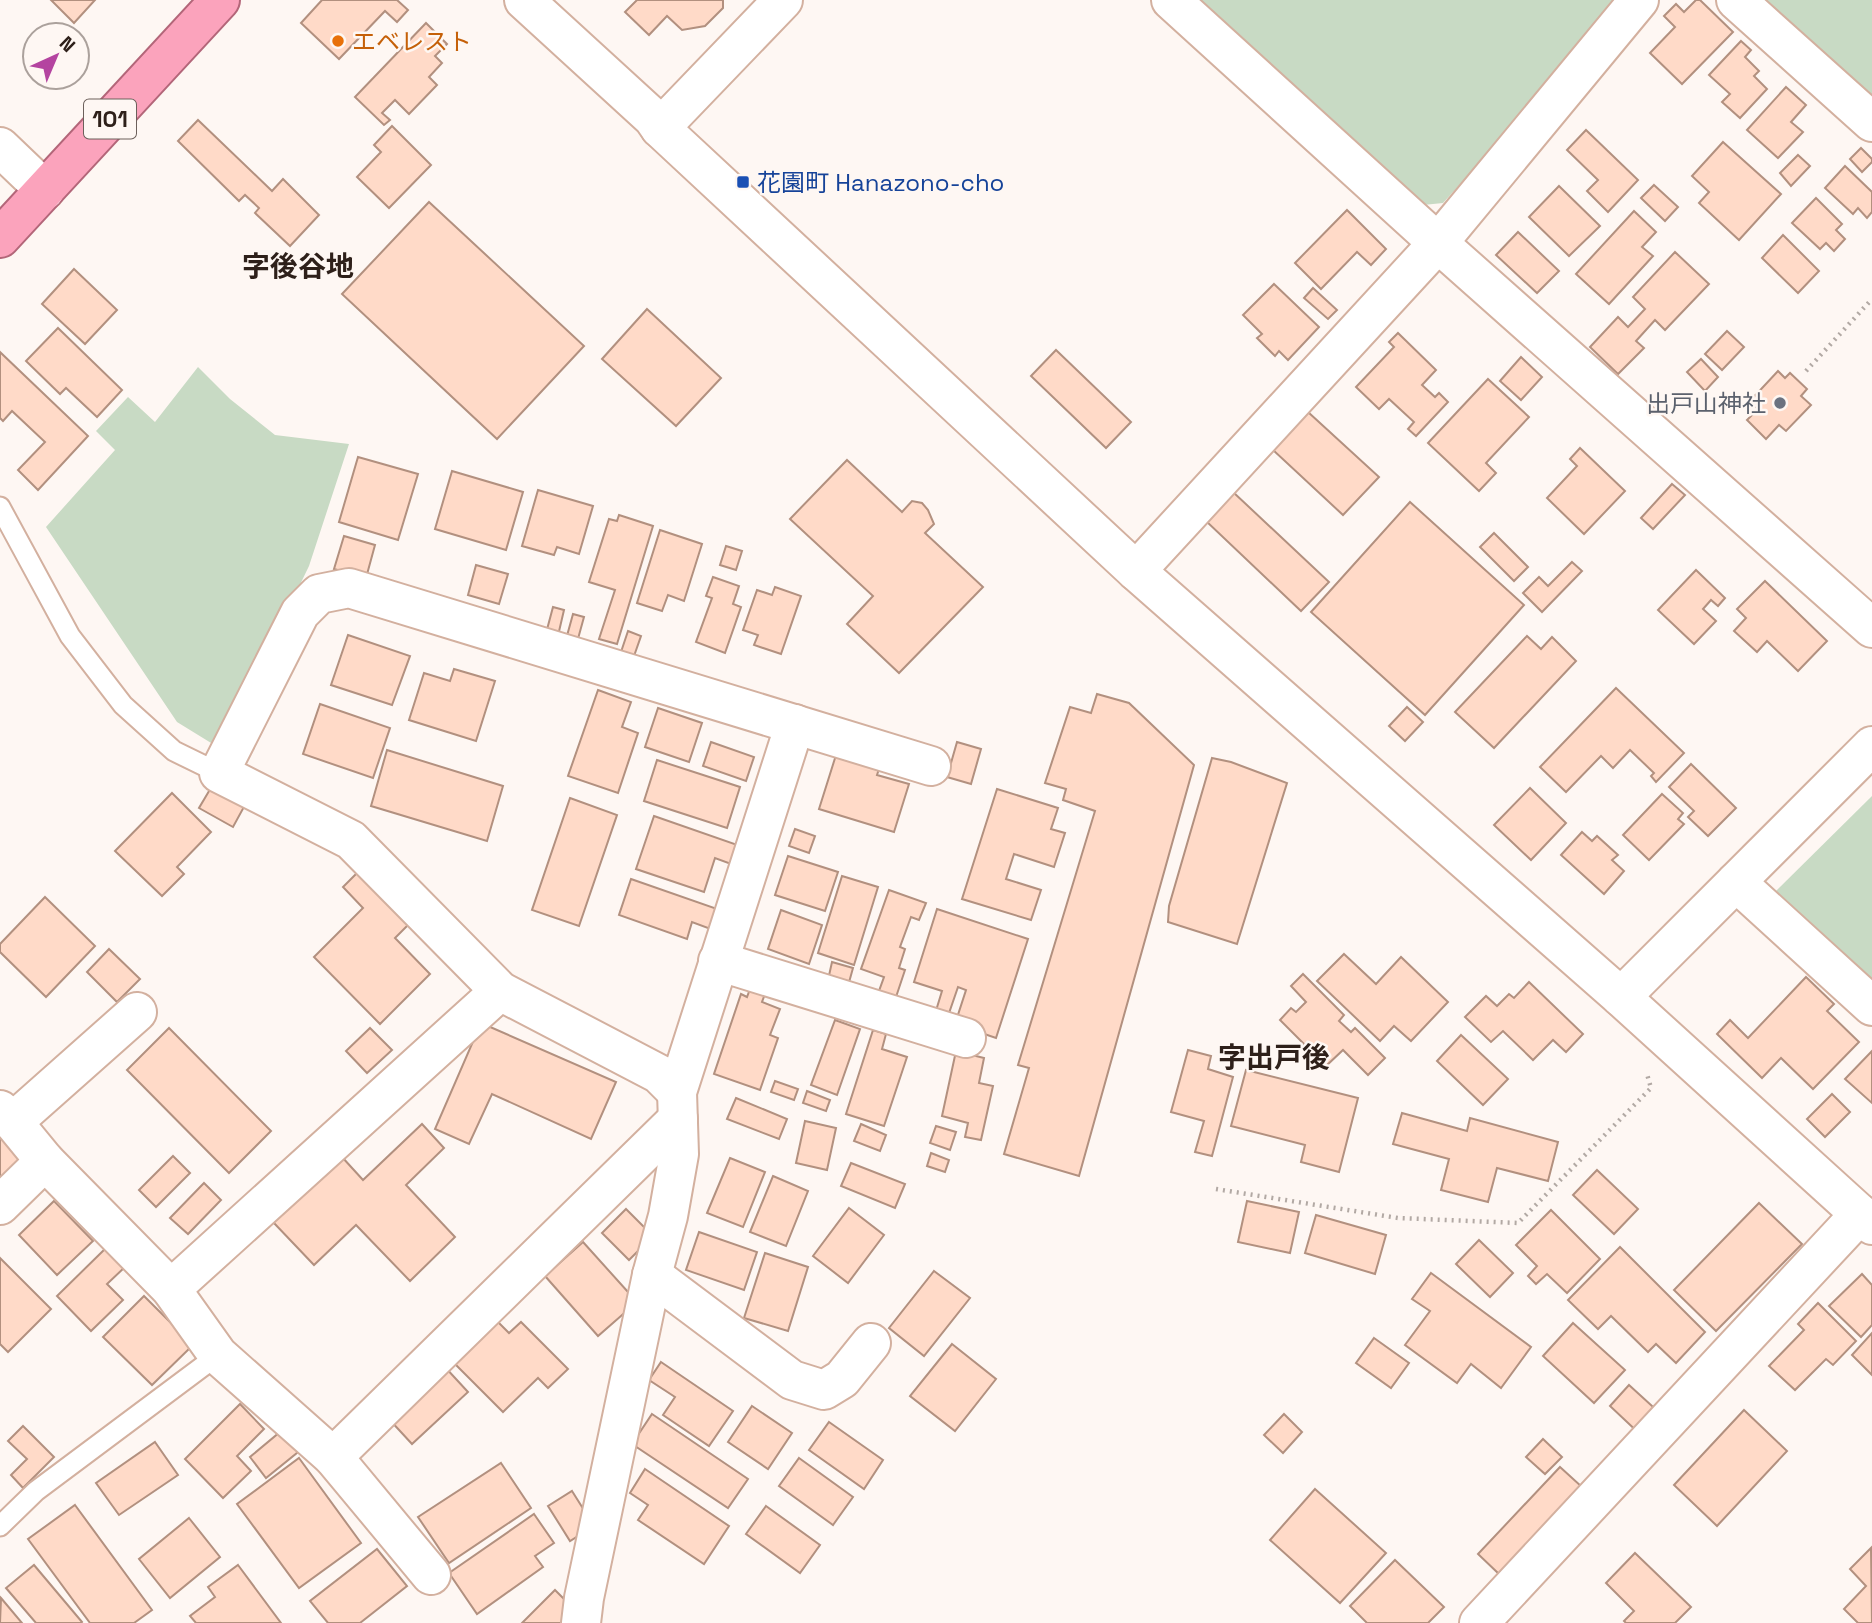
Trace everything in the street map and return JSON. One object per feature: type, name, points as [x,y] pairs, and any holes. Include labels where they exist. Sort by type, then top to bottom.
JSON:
[{"type":"highway","name":"101","points":[[0,238],[220,0]]},
{"type":"street","points":[[524,0],[1136,571],[1621,997],[1866,1219],[1479,1623]]},
{"type":"street","points":[[660,128],[783,0]]},
{"type":"street","points":[[1171,0],[1438,243],[1872,628]]},
{"type":"street","points":[[1136,571],[1438,243],[1639,0]]},
{"type":"street","points":[[1736,0],[1872,122]]},
{"type":"street","points":[[0,147],[45,190]]},
{"type":"street","points":[[678,1105],[659,1073],[500,991],[351,840],[219,772],[300,613],[318,594],[349,588],[931,766]]},
{"type":"street","points":[[581,1623],[652,1275],[668,1216],[679,1154],[678,1105],[718,961],[795,724]]},
{"type":"street","points":[[1621,997],[1872,746]]},
{"type":"street","points":[[1737,882],[1872,1006]]},
{"type":"street","points":[[718,961],[966,1038]]},
{"type":"street","points":[[172,1289],[500,991]]},
{"type":"street","points":[[137,1012],[7,1116],[45,1161],[172,1289],[218,1355],[333,1457],[430,1575]]},
{"type":"street","points":[[333,1457],[678,1105]]},
{"type":"street","points":[[0,1205],[45,1161]]},
{"type":"street","points":[[652,1275],[792,1380],[824,1390],[842,1379],[871,1343]]},
{"type":"lane","points":[[0,507],[70,636],[123,705],[174,751],[219,772]]},
{"type":"lane","points":[[0,1526],[36,1491],[218,1355]]},
{"type":"path","points":[[1806,371],[1872,299]]},
{"type":"path","points":[[1216,1189],[1398,1219],[1518,1223],[1651,1087],[1643,1062]]},
{"type":"green space","points":[[1196,0],[1627,0],[1443,203],[1423,205]]},
{"type":"green space","points":[[1758,0],[1872,0],[1872,104]]},
{"type":"green space","points":[[198,367],[230,399],[275,435],[349,444],[309,566],[227,735],[216,746],[177,722],[46,527],[115,450],[96,431],[128,397],[155,422]]},
{"type":"green space","points":[[1872,796],[1872,994],[1769,898]]},
{"type":"building","points":[[51,0],[95,0],[76,21],[72,21]]},
{"type":"building","name":"エベレスト","points":[[322,0],[397,0],[408,10],[397,22],[385,11],[339,59],[301,23]]},
{"type":"building","points":[[637,0],[723,0],[723,8],[705,26],[682,30],[667,16],[649,35],[625,12]]},
{"type":"building","points":[[1696,0],[1700,0],[1733,32],[1682,84],[1650,53],[1675,27],[1664,16],[1676,4],[1684,12]]},
{"type":"building","points":[[426,23],[447,44],[435,56],[442,63],[429,77],[437,85],[409,114],[395,100],[382,113],[390,120],[384,125],[355,97]]},
{"type":"building","points":[[1741,41],[1751,50],[1745,57],[1759,71],[1754,76],[1767,89],[1740,118],[1722,102],[1730,94],[1709,75]]},
{"type":"building","points":[[1786,87],[1806,105],[1791,122],[1803,132],[1778,158],[1747,130]]},
{"type":"building","points":[[198,120],[272,191],[283,179],[319,215],[290,246],[255,213],[259,208],[245,195],[239,201],[178,141]]},
{"type":"building","points":[[392,126],[431,165],[389,208],[357,177],[381,152],[374,145]]},
{"type":"building","points":[[1586,130],[1638,180],[1608,212],[1587,191],[1598,180],[1567,150]]},
{"type":"building","points":[[1723,142],[1781,194],[1739,240],[1699,203],[1709,192],[1692,176]]},
{"type":"building","points":[[1861,148],[1872,159],[1862,172],[1850,159]]},
{"type":"building","points":[[1798,155],[1810,166],[1791,186],[1780,173]]},
{"type":"building","points":[[1845,166],[1872,192],[1872,212],[1867,218],[1858,208],[1853,214],[1825,188]]},
{"type":"building","points":[[1654,185],[1678,207],[1665,221],[1641,198]]},
{"type":"building","points":[[1559,186],[1600,226],[1569,256],[1529,217]]},
{"type":"building","points":[[1816,198],[1842,224],[1836,230],[1845,239],[1834,251],[1826,243],[1820,249],[1792,223]]},
{"type":"building","points":[[429,202],[584,346],[497,439],[342,294]]},
{"type":"building","points":[[1347,210],[1386,249],[1371,265],[1357,252],[1321,289],[1295,263]]},
{"type":"building","points":[[1634,211],[1656,232],[1642,247],[1653,256],[1609,304],[1576,274]]},
{"type":"building","points":[[1518,232],[1559,271],[1537,293],[1496,255]]},
{"type":"building","points":[[1783,235],[1819,271],[1798,293],[1762,258]]},
{"type":"building","points":[[1675,252],[1709,284],[1665,330],[1655,320],[1636,341],[1644,348],[1618,374],[1590,347],[1618,317],[1628,327],[1645,309],[1633,297]]},
{"type":"building","points":[[74,269],[117,310],[85,344],[42,304]]},
{"type":"building","points":[[1274,284],[1319,327],[1288,360],[1279,351],[1275,356],[1257,338],[1262,334],[1243,315]]},
{"type":"building","points":[[1313,288],[1337,310],[1328,319],[1304,298]]},
{"type":"building","points":[[647,309],[721,378],[676,426],[602,359]]},
{"type":"building","points":[[58,328],[122,390],[97,417],[66,388],[60,394],[26,361]]},
{"type":"building","points":[[1727,331],[1744,347],[1722,370],[1705,354]]},
{"type":"building","points":[[1398,333],[1436,370],[1422,385],[1435,397],[1439,393],[1448,402],[1416,436],[1408,429],[1414,422],[1389,399],[1379,409],[1356,387],[1394,347],[1389,342]]},
{"type":"building","points":[[1056,350],[1131,422],[1106,448],[1031,376]]},
{"type":"building","points":[[0,352],[88,436],[38,490],[18,470],[45,442],[12,411],[3,421],[0,418]]},
{"type":"building","points":[[1521,357],[1542,377],[1521,400],[1500,381]]},
{"type":"building","points":[[1701,359],[1718,377],[1705,391],[1687,372]]},
{"type":"building","name":"出戸山神社","points":[[1778,371],[1785,378],[1790,373],[1807,389],[1801,396],[1811,405],[1786,431],[1779,425],[1766,439],[1747,420],[1758,409],[1750,401]]},
{"type":"building","points":[[1488,379],[1529,417],[1486,463],[1496,473],[1479,491],[1428,443]]},
{"type":"building","points":[[1308,412],[1379,477],[1343,515],[1273,450]]},
{"type":"building","points":[[1580,448],[1625,491],[1584,534],[1547,498],[1577,466],[1570,459]]},
{"type":"building","points":[[358,457],[418,474],[398,540],[339,522]]},
{"type":"building","points":[[847,460],[902,512],[912,501],[922,503],[934,524],[925,533],[983,587],[899,673],[847,624],[873,596],[790,519]]},
{"type":"building","points":[[452,471],[523,492],[506,550],[435,529]]},
{"type":"building","points":[[1672,484],[1685,495],[1653,529],[1641,518]]},
{"type":"building","points":[[538,490],[593,506],[579,554],[557,547],[554,555],[522,546]]},
{"type":"building","points":[[1233,492],[1329,582],[1301,611],[1206,521]]},
{"type":"building","points":[[1410,502],[1524,605],[1425,715],[1311,612]]},
{"type":"building","points":[[619,515],[653,526],[617,644],[599,639],[615,590],[589,582],[609,519],[617,521]]},
{"type":"building","points":[[660,530],[702,544],[684,601],[668,595],[662,611],[637,603]]},
{"type":"building","points":[[1494,533],[1528,567],[1514,581],[1480,547]]},
{"type":"building","points":[[344,536],[375,545],[366,578],[334,569]]},
{"type":"building","points":[[726,546],[742,551],[736,570],[720,565]]},
{"type":"building","points":[[1572,562],[1582,571],[1542,612],[1523,593],[1539,577],[1548,586]]},
{"type":"building","points":[[476,565],[508,574],[499,604],[468,595]]},
{"type":"building","points":[[1696,570],[1725,598],[1718,606],[1711,600],[1703,609],[1716,621],[1694,644],[1658,610]]},
{"type":"building","points":[[713,577],[739,586],[733,604],[741,607],[725,653],[696,642],[712,598],[706,596]]},
{"type":"building","points":[[1765,581],[1827,641],[1798,671],[1767,641],[1757,652],[1734,631],[1746,618],[1737,609]]},
{"type":"building","points":[[775,587],[801,596],[781,654],[754,645],[758,635],[743,630],[757,590],[772,595]]},
{"type":"building","points":[[553,607],[564,610],[557,640],[545,637]]},
{"type":"building","points":[[573,614],[584,617],[576,646],[565,643]]},
{"type":"building","points":[[628,631],[641,636],[634,656],[621,652]]},
{"type":"building","points":[[348,635],[410,656],[392,705],[331,685]]},
{"type":"building","points":[[1527,636],[1541,649],[1552,637],[1576,661],[1494,748],[1455,712]]},
{"type":"building","points":[[454,669],[495,681],[476,741],[409,720],[424,673],[450,681]]},
{"type":"building","points":[[1616,688],[1684,753],[1656,782],[1651,776],[1654,773],[1630,750],[1613,768],[1601,756],[1566,792],[1540,767]]},
{"type":"building","points":[[598,690],[631,702],[622,727],[638,733],[618,793],[568,776]]},
{"type":"building","points":[[1097,694],[1129,703],[1194,765],[1079,1176],[1004,1154],[1029,1068],[1018,1065],[1095,811],[1063,800],[1066,789],[1045,783],[1070,707],[1091,713]]},
{"type":"building","points":[[320,704],[390,728],[373,778],[303,754]]},
{"type":"building","points":[[1407,707],[1423,722],[1405,741],[1389,726]]},
{"type":"building","points":[[658,708],[702,723],[689,762],[645,747]]},
{"type":"building","points":[[711,742],[754,757],[746,781],[703,766]]},
{"type":"building","points":[[957,742],[981,749],[971,784],[947,777]]},
{"type":"building","points":[[387,750],[503,786],[487,841],[371,806]]},
{"type":"building","points":[[836,755],[879,769],[877,775],[909,784],[894,832],[819,809]]},
{"type":"building","points":[[1212,758],[1231,762],[1287,783],[1237,944],[1168,922],[1169,906]]},
{"type":"building","points":[[657,760],[740,787],[727,828],[644,801]]},
{"type":"building","points":[[1691,764],[1736,808],[1708,836],[1688,817],[1694,811],[1669,787]]},
{"type":"building","points":[[212,786],[245,805],[233,827],[199,808]]},
{"type":"building","points":[[1530,788],[1566,823],[1531,860],[1494,825]]},
{"type":"building","points":[[997,789],[1058,808],[1051,829],[1065,833],[1054,867],[1014,854],[1006,879],[1041,890],[1031,920],[962,899]]},
{"type":"building","points":[[172,793],[211,832],[177,867],[184,874],[162,896],[115,851]]},
{"type":"building","points":[[1662,794],[1683,813],[1678,819],[1684,824],[1649,860],[1623,835]]},
{"type":"building","points":[[570,798],[617,815],[579,926],[532,910]]},
{"type":"building","points":[[654,816],[749,849],[742,868],[715,858],[704,892],[636,869]]},
{"type":"building","points":[[795,829],[815,836],[809,853],[789,846]]},
{"type":"building","points":[[1582,832],[1592,841],[1597,836],[1618,855],[1612,860],[1624,871],[1604,894],[1561,855]]},
{"type":"building","points":[[788,856],[838,872],[825,911],[775,895]]},
{"type":"building","points":[[361,869],[412,921],[395,938],[430,974],[380,1024],[314,957],[363,908],[343,887]]},
{"type":"building","points":[[842,876],[878,887],[854,965],[818,953]]},
{"type":"building","points":[[631,879],[723,911],[716,931],[692,922],[687,939],[619,915]]},
{"type":"building","points":[[889,890],[926,903],[919,920],[911,917],[900,947],[905,949],[899,968],[905,970],[896,997],[879,991],[884,977],[861,969]]},
{"type":"building","points":[[45,897],[95,946],[46,997],[0,952],[0,944]]},
{"type":"building","points":[[937,909],[1028,939],[996,1038],[955,1024],[966,990],[958,987],[947,1019],[935,1014],[942,991],[914,982]]},
{"type":"building","points":[[781,910],[822,925],[809,964],[768,949]]},
{"type":"building","points":[[109,949],[140,979],[117,1002],[87,972]]},
{"type":"building","points":[[1344,954],[1376,984],[1401,957],[1448,1002],[1411,1041],[1394,1026],[1380,1041],[1317,981]]},
{"type":"building","points":[[832,962],[853,968],[848,986],[828,980]]},
{"type":"building","points":[[1303,974],[1344,1015],[1339,1021],[1351,1032],[1355,1028],[1385,1058],[1368,1075],[1343,1050],[1326,1066],[1280,1020],[1291,1008],[1296,1012],[1306,1002],[1291,986]]},
{"type":"building","points":[[1806,977],[1834,1004],[1827,1011],[1859,1042],[1813,1089],[1781,1058],[1762,1078],[1717,1034],[1730,1020],[1748,1038]]},
{"type":"building","points":[[1529,982],[1583,1034],[1566,1052],[1553,1040],[1533,1060],[1503,1031],[1491,1042],[1465,1017],[1486,996],[1497,1006],[1509,994],[1514,998]]},
{"type":"building","points":[[750,989],[765,994],[762,1002],[780,1009],[770,1035],[778,1038],[760,1090],[714,1074],[741,994],[747,997]]},
{"type":"building","points":[[835,1020],[860,1029],[837,1095],[811,1085]]},
{"type":"building","points":[[481,1023],[616,1082],[591,1139],[492,1094],[469,1144],[435,1129]]},
{"type":"building","points":[[169,1028],[271,1131],[229,1173],[127,1070]]},
{"type":"building","points":[[370,1028],[392,1050],[367,1073],[346,1051]]},
{"type":"building","points":[[873,1030],[886,1034],[882,1049],[907,1057],[884,1126],[846,1114]]},
{"type":"building","points":[[1461,1035],[1508,1079],[1483,1105],[1437,1061]]},
{"type":"building","points":[[1188,1050],[1211,1056],[1208,1069],[1233,1077],[1212,1156],[1195,1152],[1204,1121],[1171,1112]]},
{"type":"building","points":[[956,1051],[984,1058],[979,1083],[993,1086],[981,1140],[965,1137],[968,1123],[942,1116]]},
{"type":"building","points":[[1872,1051],[1872,1103],[1845,1079]]},
{"type":"building","points":[[1246,1070],[1358,1098],[1339,1172],[1301,1162],[1305,1145],[1231,1126]]},
{"type":"building","points":[[775,1081],[798,1089],[794,1100],[771,1092]]},
{"type":"building","points":[[807,1091],[830,1100],[826,1111],[803,1103]]},
{"type":"building","points":[[1832,1094],[1850,1112],[1825,1137],[1807,1119]]},
{"type":"building","points":[[736,1098],[787,1119],[779,1139],[727,1119]]},
{"type":"building","points":[[1402,1113],[1467,1131],[1470,1118],[1558,1142],[1548,1181],[1497,1168],[1488,1202],[1441,1190],[1449,1159],[1393,1144]]},
{"type":"building","points":[[805,1121],[836,1128],[827,1170],[796,1163]]},
{"type":"building","points":[[422,1124],[444,1148],[406,1185],[455,1237],[410,1281],[356,1225],[314,1265],[273,1222],[342,1157],[363,1180]]},
{"type":"building","points":[[861,1124],[886,1135],[880,1151],[854,1141]]},
{"type":"building","points":[[936,1126],[956,1132],[950,1150],[930,1143]]},
{"type":"building","points":[[0,1131],[31,1161],[0,1193]]},
{"type":"building","points":[[931,1153],[949,1160],[945,1172],[927,1166]]},
{"type":"building","points":[[173,1156],[190,1173],[156,1207],[139,1190]]},
{"type":"building","points":[[730,1158],[765,1172],[743,1227],[707,1213]]},
{"type":"building","points":[[851,1163],[905,1184],[895,1208],[841,1186]]},
{"type":"building","points":[[1597,1170],[1638,1209],[1614,1234],[1573,1195]]},
{"type":"building","points":[[773,1176],[808,1191],[786,1246],[750,1232]]},
{"type":"building","points":[[204,1183],[221,1200],[188,1234],[170,1218]]},
{"type":"building","points":[[54,1201],[93,1241],[57,1275],[19,1235]]},
{"type":"building","points":[[1247,1201],[1299,1212],[1290,1253],[1238,1242]]},
{"type":"building","points":[[1759,1203],[1802,1244],[1716,1331],[1674,1290]]},
{"type":"building","points":[[849,1208],[884,1235],[848,1283],[813,1256]]},
{"type":"building","points":[[626,1209],[653,1236],[629,1260],[602,1233]]},
{"type":"building","points":[[1551,1210],[1600,1259],[1567,1293],[1547,1274],[1536,1284],[1528,1276],[1537,1266],[1516,1245]]},
{"type":"building","points":[[1316,1215],[1386,1235],[1375,1274],[1305,1253]]},
{"type":"building","points":[[699,1232],[757,1252],[744,1290],[686,1270]]},
{"type":"building","points":[[1479,1240],[1513,1273],[1490,1297],[1456,1264]]},
{"type":"building","points":[[583,1242],[637,1302],[598,1336],[545,1276]]},
{"type":"building","points":[[108,1246],[126,1266],[107,1284],[123,1300],[91,1331],[57,1296]]},
{"type":"building","points":[[1620,1247],[1705,1332],[1676,1363],[1656,1344],[1648,1352],[1611,1316],[1598,1329],[1568,1300]]},
{"type":"building","points":[[765,1253],[808,1267],[788,1331],[744,1318]]},
{"type":"building","points":[[0,1258],[51,1309],[8,1352],[0,1344]]},
{"type":"building","points":[[934,1271],[970,1298],[924,1356],[889,1328]]},
{"type":"building","points":[[1431,1273],[1531,1347],[1501,1388],[1471,1364],[1457,1383],[1405,1345],[1430,1311],[1412,1299]]},
{"type":"building","points":[[1862,1274],[1872,1285],[1872,1325],[1861,1337],[1829,1306]]},
{"type":"building","points":[[144,1296],[193,1345],[152,1385],[103,1337]]},
{"type":"building","points":[[1818,1303],[1856,1341],[1833,1365],[1826,1359],[1795,1390],[1769,1366],[1804,1330],[1798,1324]]},
{"type":"building","points":[[496,1320],[509,1333],[521,1322],[568,1369],[548,1388],[538,1378],[503,1412],[453,1362]]},
{"type":"building","points":[[1573,1323],[1625,1370],[1594,1403],[1543,1356]]},
{"type":"building","points":[[1872,1333],[1872,1375],[1852,1355]]},
{"type":"building","points":[[1374,1338],[1409,1363],[1391,1388],[1356,1363]]},
{"type":"building","points":[[952,1344],[996,1379],[955,1431],[910,1396]]},
{"type":"building","points":[[661,1362],[733,1411],[709,1446],[663,1415],[675,1397],[649,1380]]},
{"type":"building","points":[[444,1366],[468,1392],[412,1444],[388,1418]]},
{"type":"building","points":[[1629,1385],[1663,1416],[1643,1437],[1610,1406]]},
{"type":"building","points":[[240,1404],[264,1429],[237,1456],[251,1471],[223,1498],[185,1459]]},
{"type":"building","points":[[752,1406],[792,1433],[768,1469],[728,1442]]},
{"type":"building","points":[[1744,1410],[1787,1451],[1717,1526],[1674,1485]]},
{"type":"building","points":[[652,1414],[748,1479],[728,1508],[632,1444]]},
{"type":"building","points":[[1284,1414],[1302,1432],[1283,1453],[1264,1435]]},
{"type":"building","points":[[829,1422],[883,1460],[864,1489],[809,1450]]},
{"type":"building","points":[[23,1426],[54,1457],[23,1488],[11,1475],[27,1459],[8,1441]]},
{"type":"building","points":[[286,1427],[303,1448],[266,1478],[250,1457]]},
{"type":"building","points":[[1543,1439],[1562,1457],[1545,1474],[1526,1457]]},
{"type":"building","points":[[155,1442],[178,1475],[119,1515],[96,1483]]},
{"type":"building","points":[[299,1458],[361,1543],[299,1588],[237,1504]]},
{"type":"building","points":[[799,1458],[853,1497],[833,1525],[779,1486]]},
{"type":"building","points":[[501,1463],[531,1508],[449,1563],[418,1517]]},
{"type":"building","points":[[1560,1467],[1582,1487],[1499,1574],[1478,1554]]},
{"type":"building","points":[[645,1469],[729,1526],[704,1564],[638,1520],[648,1505],[630,1493]]},
{"type":"building","points":[[1315,1489],[1386,1553],[1340,1603],[1270,1540]]},
{"type":"building","points":[[572,1491],[594,1526],[570,1541],[548,1506]]},
{"type":"building","points":[[75,1505],[152,1610],[134,1623],[90,1623],[28,1539]]},
{"type":"building","points":[[766,1506],[820,1545],[800,1573],[746,1534]]},
{"type":"building","points":[[534,1514],[554,1543],[535,1556],[543,1567],[477,1614],[449,1573]]},
{"type":"building","points":[[189,1518],[220,1557],[170,1598],[139,1559]]},
{"type":"building","points":[[1871,1548],[1872,1623],[1858,1623],[1844,1609],[1866,1586],[1850,1569]]},
{"type":"building","points":[[377,1549],[407,1586],[360,1623],[328,1623],[310,1601]]},
{"type":"building","points":[[1635,1553],[1691,1607],[1675,1623],[1624,1621],[1634,1611],[1606,1583]]},
{"type":"building","points":[[1395,1560],[1444,1607],[1428,1623],[1367,1623],[1350,1606]]},
{"type":"building","points":[[34,1565],[81,1623],[36,1623],[6,1588]]},
{"type":"building","points":[[238,1565],[281,1623],[196,1623],[190,1616],[215,1597],[208,1587]]},
{"type":"building","points":[[555,1590],[576,1611],[564,1623],[522,1623]]},
{"type":"building","points":[[1,1598],[22,1623],[0,1623]]},
{"type":"place","name":"エベレスト","points":[[338,41]]},
{"type":"place","name":"花園町 Hanazono-cho","points":[[743,182]]},
{"type":"place","name":"出戸山神社","points":[[1780,403]]},
{"type":"district","name":"字後谷地","points":[[298,266]]},
{"type":"district","name":"字出戸後","points":[[1274,1057]]}]
